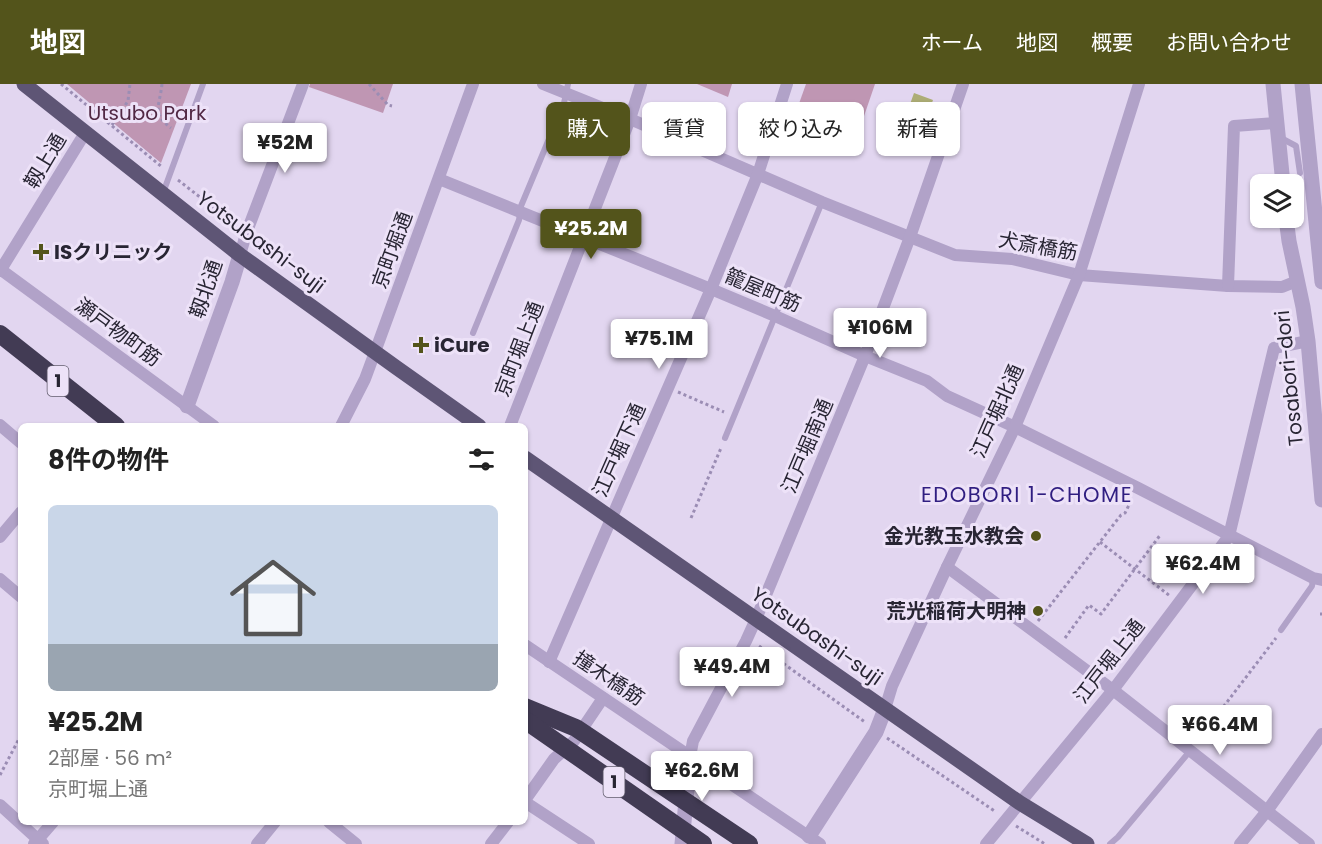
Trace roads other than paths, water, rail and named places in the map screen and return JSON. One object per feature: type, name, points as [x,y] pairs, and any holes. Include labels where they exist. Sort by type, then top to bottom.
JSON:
[{"type":"highway","name":"1","points":[[0,334],[112,423]]},
{"type":"highway","points":[[528,707],[576,728],[749,844]]},
{"type":"highway","name":"1","points":[[528,722],[703,844]]},
{"type":"main road","name":"Yotsubashi-suji","points":[[24,84],[240,255],[475,423]]},
{"type":"main road","name":"Yotsubashi-suji","points":[[528,460],[1020,803],[1087,844]]},
{"type":"street","name":"靱北通","points":[[187,406],[232,282],[246,234],[303,84]]},
{"type":"street","name":"京町堀通","points":[[343,423],[365,379],[473,84]]},
{"type":"street","name":"犬斎橋筋","points":[[543,84],[567,89],[594,102]]},
{"type":"street","name":"京町堀上通","points":[[630,119],[641,84]]},
{"type":"street","name":"江戸堀下通","points":[[549,662],[711,289],[758,174],[787,84]]},
{"type":"street","name":"江戸堀南通","points":[[690,757],[693,741],[749,643],[756,619],[865,356],[910,237],[963,84]]},
{"type":"street","name":"江戸堀北通","points":[[814,840],[876,732],[892,686],[1015,427],[1078,275],[1139,84]]},
{"type":"street","points":[[1273,84],[1282,174]]},
{"type":"street","points":[[1302,84],[1322,273]]},
{"type":"street","name":"犬斎橋筋","points":[[630,119],[822,202],[955,255],[1011,260],[1078,275],[1228,286],[1282,287],[1322,273]]},
{"type":"street","points":[[1228,286],[1234,126],[1277,130]]},
{"type":"street","name":"靱上通","points":[[0,270],[85,133]]},
{"type":"street","name":"京町堀上通","points":[[511,423],[616,156]]},
{"type":"street","name":"籠屋町筋","points":[[439,179],[711,289],[927,381],[947,396],[1015,427],[1317,579]]},
{"type":"street","name":"Tosabori-dori","points":[[1287,228],[1308,341],[1322,500]]},
{"type":"street","name":"瀬戸物町筋","points":[[0,270],[210,423]]},
{"type":"street","name":"江戸堀上通","points":[[986,844],[1113,690],[1229,536],[1274,348],[1308,341]]},
{"type":"street","points":[[0,425],[18,440]]},
{"type":"street","points":[[0,537],[18,516]]},
{"type":"street","points":[[947,567],[1113,690],[1309,844]]},
{"type":"street","points":[[0,579],[18,594]]},
{"type":"street","name":"撞木橋筋","points":[[528,647],[814,840]]},
{"type":"street","points":[[528,797],[554,759],[574,741],[603,698]]},
{"type":"street","points":[[1240,844],[1267,811],[1322,734]]},
{"type":"street","points":[[682,844],[690,757]]},
{"type":"street","points":[[528,803],[589,844]]},
{"type":"street","points":[[0,805],[18,823]]},
{"type":"street","points":[[21,825],[38,842],[51,825]]},
{"type":"street","points":[[257,844],[273,825]]},
{"type":"street","points":[[332,825],[356,844]]},
{"type":"street","points":[[490,844],[506,825]]},
{"type":"lane","points":[[163,194],[203,84]]},
{"type":"lane","points":[[472,333],[519,220],[521,206],[564,103],[567,89]]},
{"type":"lane","points":[[1277,130],[1296,146],[1300,173]]},
{"type":"lane","points":[[725,440],[822,202]]},
{"type":"lane","points":[[1281,630],[1317,579]]},
{"type":"lane","points":[[1110,844],[1190,751]]},
{"type":"place","name":"ISクリニック","points":[[41,252]]},
{"type":"place","name":"iCure","points":[[421,345]]},
{"type":"place","name":"金光教玉水教会","points":[[1036,536]]},
{"type":"place","name":"荒光稲荷大明神","points":[[1038,611]]},
{"type":"district","name":"EDOBORI 1-CHOME","points":[[1027,495]]},
{"type":"park label","name":"Utsubo Park","points":[[147,113]]}]
